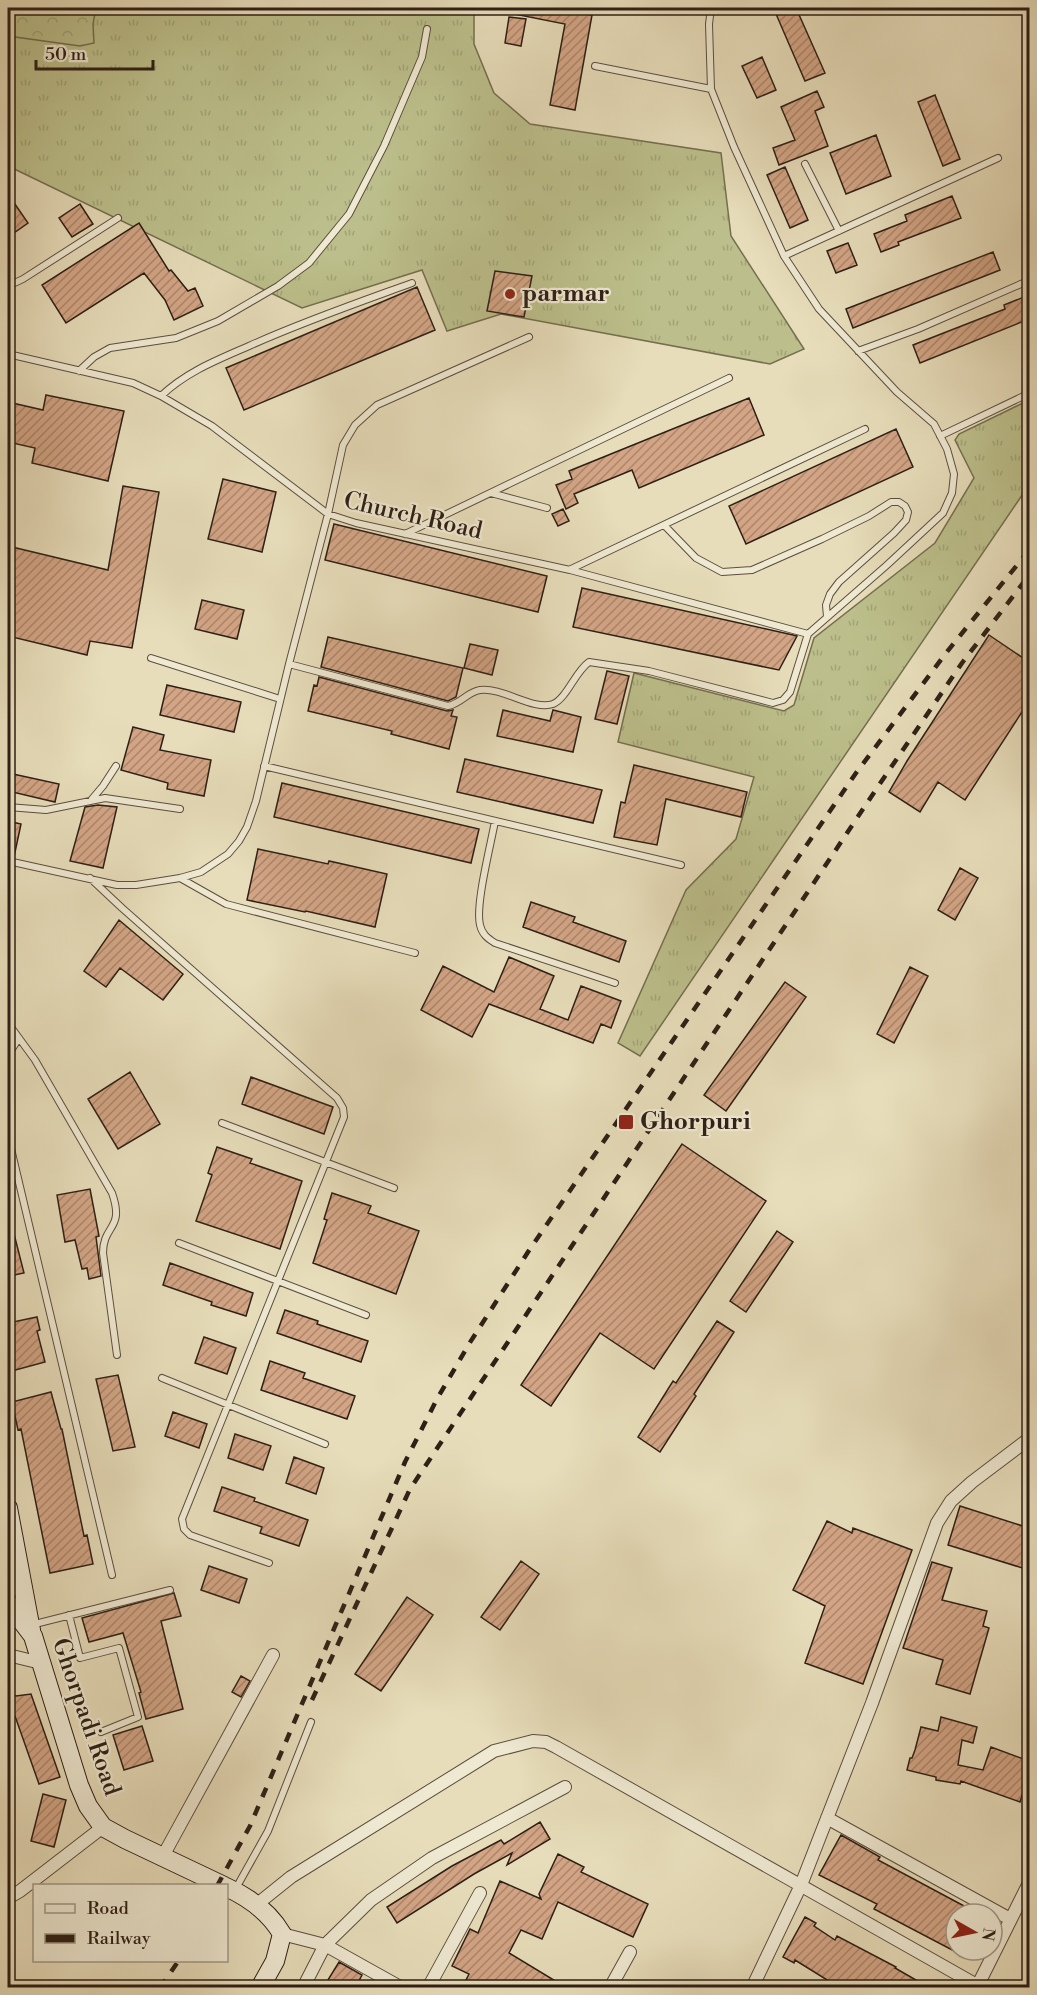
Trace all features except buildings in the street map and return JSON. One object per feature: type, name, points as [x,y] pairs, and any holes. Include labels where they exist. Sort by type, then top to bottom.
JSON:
[{"type":"main road","points":[[8,1509],[32,1630]]},
{"type":"main road","name":"Ghorpadi Road","points":[[8,1603],[32,1630],[79,1785],[88,1806],[103,1827],[220,1884]]},
{"type":"main road","name":"Ghorpadi Road","points":[[228,1888],[256,1905],[276,1923],[282,1934]]},
{"type":"main road","points":[[260,1988],[275,1961],[282,1934]]},
{"type":"street","points":[[752,1988],[801,1885],[872,1703],[936,1523],[951,1501],[1029,1438]]},
{"type":"street","points":[[8,1655],[41,1663]]},
{"type":"street","points":[[163,1856],[273,1655]]},
{"type":"street","points":[[256,1905],[291,1877],[494,1751],[533,1741],[546,1742],[556,1747],[801,1885],[962,1983],[980,1986],[1029,1881]]},
{"type":"street","points":[[303,1988],[325,1945],[371,1900],[432,1858],[565,1787]]},
{"type":"street","points":[[827,1818],[1010,1919]]},
{"type":"street","points":[[8,1898],[103,1827]]},
{"type":"street","points":[[428,1988],[480,1893]]},
{"type":"street","points":[[282,1934],[325,1945],[402,1988]]},
{"type":"street","points":[[610,1988],[630,1952]]},
{"type":"lane","points":[[289,664],[448,706],[457,704],[468,694],[480,690],[498,691],[544,705],[554,703],[563,696],[582,668],[590,662],[649,671],[772,703],[783,700],[790,692],[808,634],[943,513],[952,493],[954,474],[947,449],[934,424],[897,392],[819,309],[784,256],[734,147],[711,90],[709,24],[711,8]]},
{"type":"lane","points":[[80,371],[94,357],[110,348],[176,338],[218,321],[278,286],[309,263],[349,214],[384,146],[422,57],[427,29]]},
{"type":"lane","points":[[595,66],[711,90]]},
{"type":"lane","points":[[784,256],[998,158]]},
{"type":"lane","points":[[805,164],[839,231]]},
{"type":"lane","points":[[8,286],[23,279],[118,218]]},
{"type":"lane","points":[[858,351],[918,329],[1029,280]]},
{"type":"lane","points":[[161,396],[175,382],[190,373],[237,351],[299,324],[412,283]]},
{"type":"lane","points":[[8,861],[117,885],[136,885],[201,872],[228,854],[247,827],[328,514],[343,445],[355,425],[377,405],[529,337]]},
{"type":"lane","name":"Church Road","points":[[8,354],[132,383],[161,396],[212,426],[328,514],[356,523],[570,570],[808,634]]},
{"type":"lane","points":[[405,534],[729,378]]},
{"type":"lane","points":[[940,436],[1029,393]]},
{"type":"lane","points":[[570,570],[865,429]]},
{"type":"lane","points":[[490,493],[547,507]]},
{"type":"lane","points":[[664,525],[696,558],[722,572],[752,570],[841,530],[891,502],[899,502],[906,506],[908,512],[906,520],[839,582],[830,594],[826,605],[827,617]]},
{"type":"lane","points":[[151,658],[280,699]]},
{"type":"lane","points":[[8,710],[10,714],[8,773]]},
{"type":"lane","points":[[91,800],[116,766]]},
{"type":"lane","points":[[264,766],[681,865]]},
{"type":"lane","points":[[8,807],[46,810],[91,800],[119,799],[180,809]]},
{"type":"lane","points":[[495,821],[480,902],[479,925],[484,936],[495,943],[615,983]]},
{"type":"lane","points":[[90,878],[337,1098],[343,1108],[344,1116],[326,1162],[182,1519],[184,1529],[190,1535],[269,1563]]},
{"type":"lane","points":[[180,878],[226,904],[415,953]]},
{"type":"lane","points":[[8,1023],[35,1060],[116,1203],[115,1224],[103,1242],[103,1253],[117,1354]]},
{"type":"lane","points":[[8,1055],[19,1038]]},
{"type":"lane","points":[[222,1123],[394,1188]]},
{"type":"lane","points":[[8,1136],[112,1575]]},
{"type":"lane","points":[[179,1243],[366,1315]]},
{"type":"lane","points":[[162,1377],[325,1444]]},
{"type":"lane","points":[[32,1630],[69,1615],[170,1590]]},
{"type":"lane","points":[[69,1615],[80,1658],[119,1648],[138,1717],[101,1732]]},
{"type":"lane","points":[[228,1888],[268,1831],[311,1722]]},
{"type":"green space","points":[[8,8],[474,8],[474,44],[494,93],[530,124],[721,153],[731,236],[804,349],[770,364],[501,314],[447,331],[422,270],[302,308],[8,166]]},
{"type":"green space","points":[[8,8],[96,8],[93,24],[94,43],[80,46],[8,36]]},
{"type":"green space","points":[[1029,400],[1029,485],[640,1056],[618,1043],[686,890],[736,839],[754,777],[618,742],[634,673],[784,711],[794,705],[814,638],[935,543],[974,478],[955,440],[959,434]]},
{"type":"railway","points":[[218,1884],[250,1826],[405,1462],[437,1399],[469,1344],[528,1252],[856,773],[946,653],[1030,549]]},
{"type":"railway","points":[[312,1700],[410,1489],[877,788],[962,663],[1030,574]]},
{"type":"railway","points":[[160,1988],[178,1962]]},
{"type":"place","name":"parmar","points":[[510,294]]},
{"type":"place","name":"Ghorpuri","points":[[626,1122]]}]
